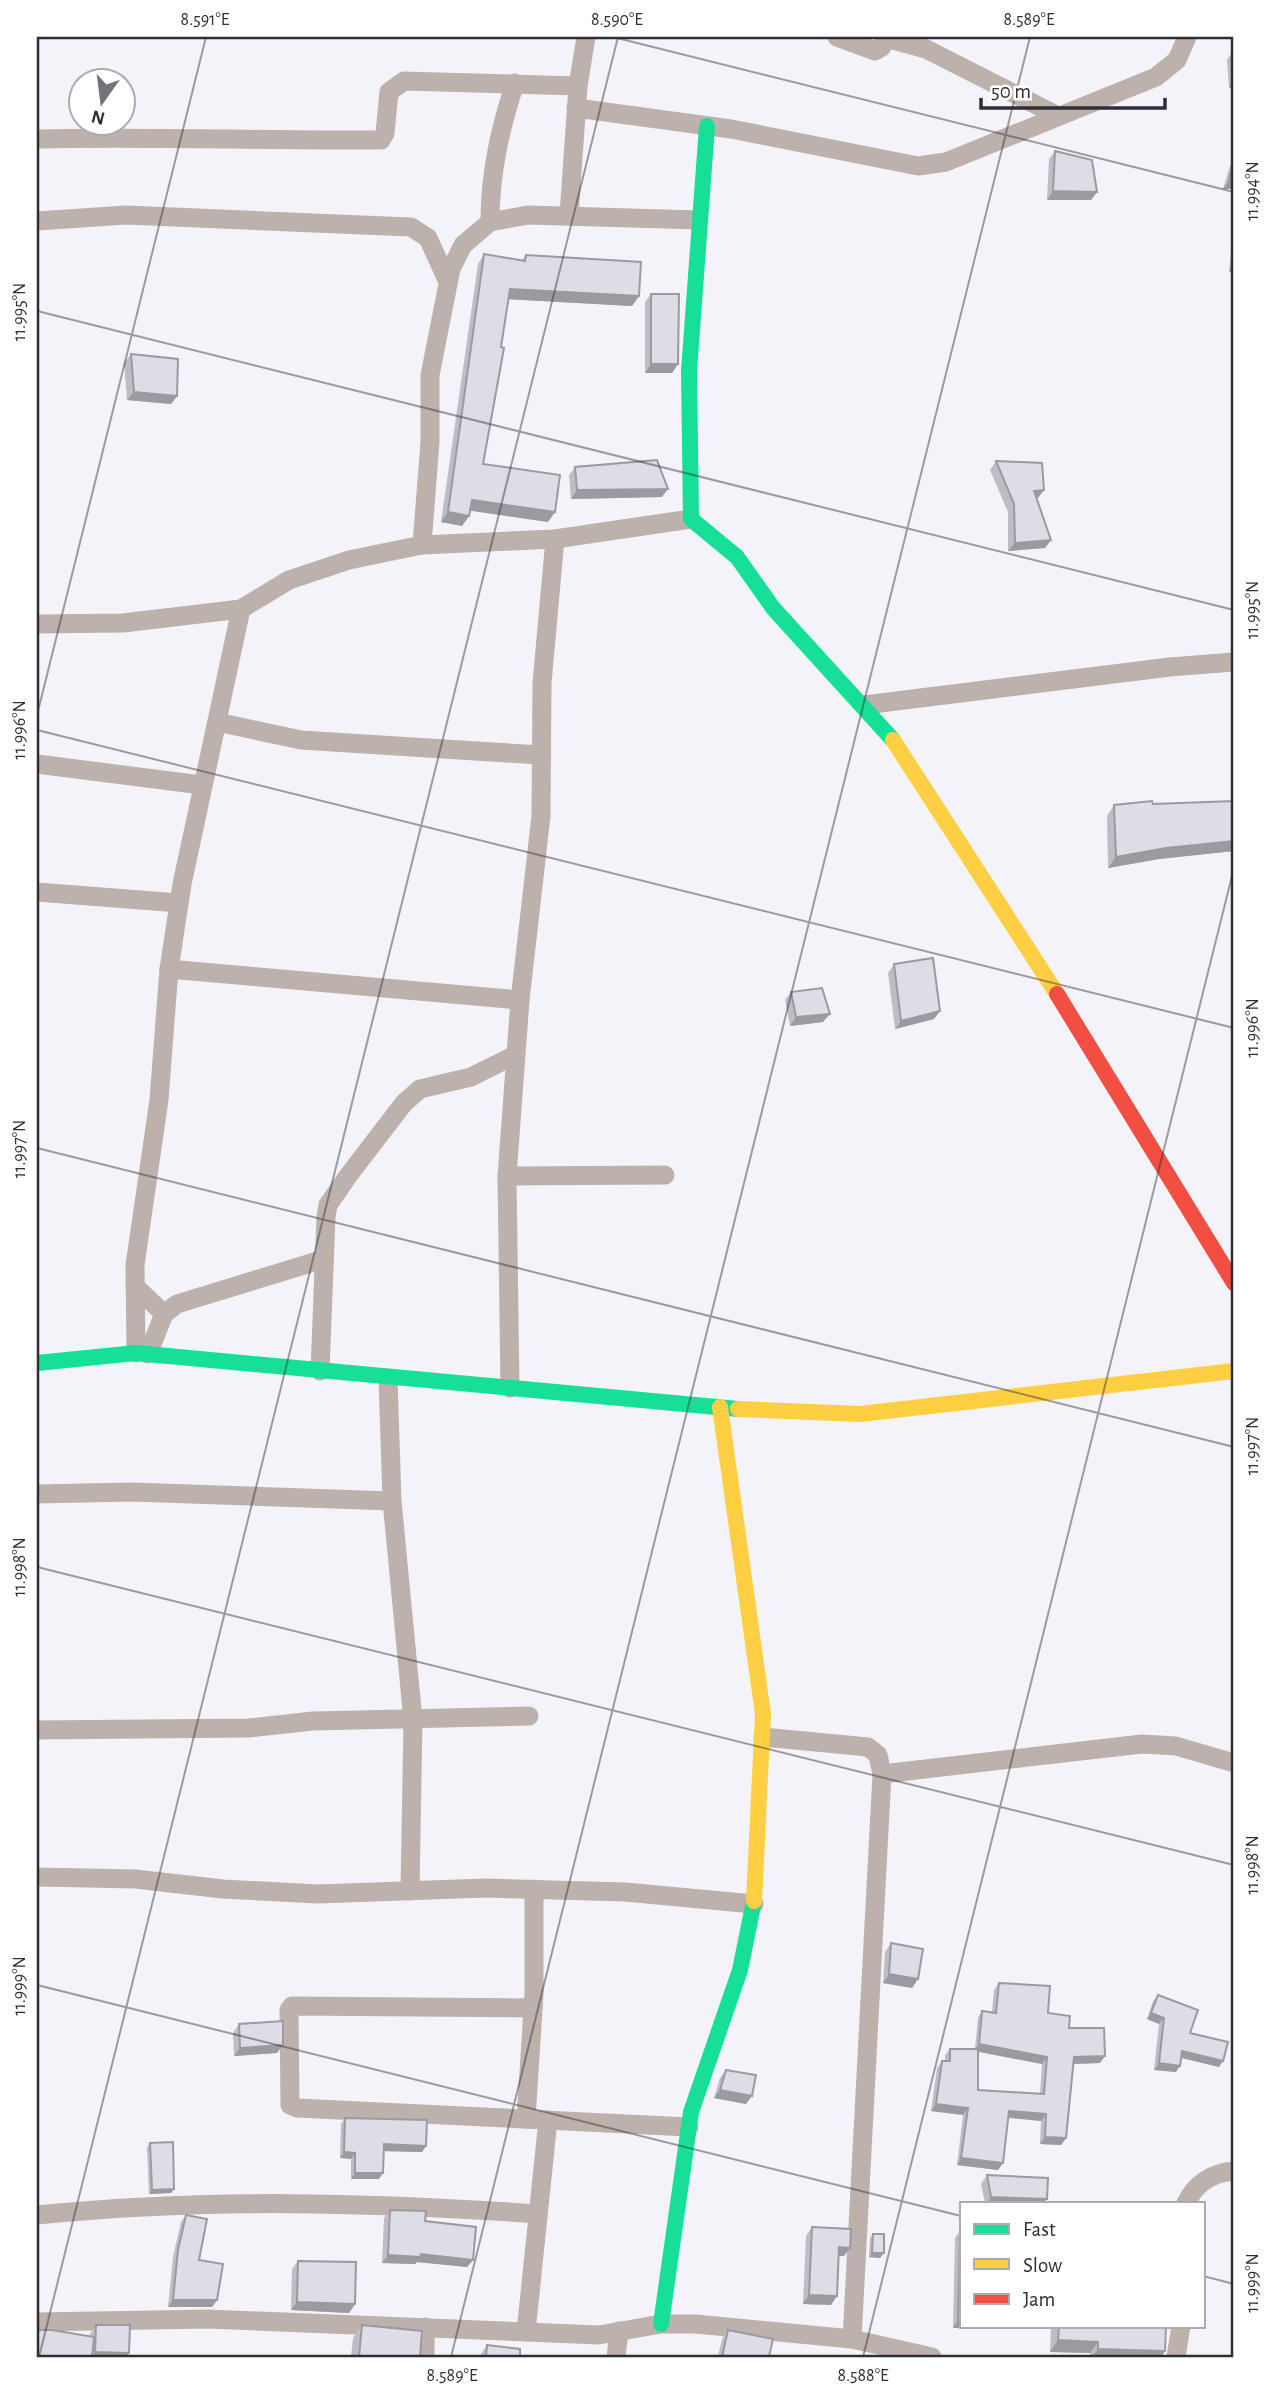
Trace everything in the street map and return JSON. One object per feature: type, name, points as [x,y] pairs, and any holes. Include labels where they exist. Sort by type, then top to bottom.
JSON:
[{"type":"street","points":[[569,215],[578,86],[586,37]]},
{"type":"street","points":[[837,37],[875,51],[882,47],[886,37],[926,49],[1056,115]]},
{"type":"street","points":[[576,108],[707,126],[918,166],[946,162],[1056,115],[1156,77],[1177,60],[1186,37]]},
{"type":"street","points":[[37,139],[150,137],[222,141],[381,140],[385,133],[388,92],[404,81],[578,86]]},
{"type":"street","points":[[490,222],[493,167],[499,132],[515,83]]},
{"type":"street","points":[[707,126],[688,374],[687,455],[691,519],[737,558],[773,608],[885,728],[1016,927],[1234,1283]]},
{"type":"street","points":[[37,221],[126,215],[411,227],[428,237],[448,282]]},
{"type":"street","points":[[422,545],[430,442],[429,375],[448,282],[463,245],[490,222],[528,215],[699,219]]},
{"type":"street","points":[[37,624],[123,623],[242,609],[289,580],[349,560],[422,545],[555,540],[691,519]]},
{"type":"street","points":[[510,1388],[507,1176],[520,1000],[541,816],[542,683],[555,540]]},
{"type":"street","points":[[142,1353],[135,1265],[159,1100],[169,969],[202,785],[242,609]]},
{"type":"street","points":[[864,705],[1170,667],[1234,662]]},
{"type":"street","points":[[217,722],[301,740],[540,755]]},
{"type":"street","points":[[37,764],[202,785]]},
{"type":"street","points":[[37,892],[179,904]]},
{"type":"street","points":[[169,969],[520,1000]]},
{"type":"street","points":[[320,1371],[328,1205],[404,1103],[420,1089],[471,1077],[515,1055]]},
{"type":"street","points":[[507,1176],[665,1175]]},
{"type":"street","points":[[142,1353],[164,1314],[177,1304],[324,1259]]},
{"type":"street","points":[[135,1286],[164,1314]]},
{"type":"street","points":[[37,1363],[142,1353],[720,1407],[860,1414],[1234,1371]]},
{"type":"street","points":[[388,1378],[392,1501],[413,1720],[410,1891]]},
{"type":"street","points":[[661,2324],[689,2127],[740,1970],[754,1904],[763,1783],[763,1737],[756,1651],[720,1407]]},
{"type":"street","points":[[37,1494],[132,1492],[392,1501]]},
{"type":"street","points":[[37,1730],[210,1729],[313,1721],[529,1716]]},
{"type":"street","points":[[763,1737],[868,1747],[878,1755],[882,1774],[852,2339]]},
{"type":"street","points":[[882,1774],[1142,1744],[1176,1746],[1234,1763]]},
{"type":"street","points":[[37,1877],[135,1879],[223,1889],[318,1894],[534,1889],[625,1892],[754,1904]]},
{"type":"street","points":[[526,2119],[533,2008],[534,1889]]},
{"type":"street","points":[[533,2008],[295,2005],[289,2010],[289,2102],[293,2107],[689,2127]]},
{"type":"street","points":[[526,2332],[548,2120]]},
{"type":"street","points":[[1187,2202],[1196,2184],[1223,2172],[1234,2171]]},
{"type":"street","points":[[37,2215],[276,2203],[409,2204],[538,2214]]},
{"type":"street","points":[[37,2322],[208,2319],[599,2335],[661,2324],[696,2324],[852,2339],[932,2357]]},
{"type":"street","points":[[425,2327],[425,2357]]},
{"type":"street","points":[[1176,2357],[1181,2328]]},
{"type":"street","points":[[616,2357],[620,2331]]},
{"type":"building","points":[[1055,151],[1092,160],[1097,192],[1053,191]]},
{"type":"building","points":[[1234,162],[1234,180],[1229,180]]},
{"type":"building","points":[[484,254],[525,261],[526,255],[641,262],[639,296],[510,289],[501,347],[504,348],[483,464],[560,475],[555,512],[472,500],[469,516],[448,512]]},
{"type":"building","points":[[651,294],[679,294],[678,364],[651,364]]},
{"type":"building","points":[[131,354],[178,359],[177,396],[134,392]]},
{"type":"building","points":[[657,460],[668,489],[577,490],[575,467]]},
{"type":"building","points":[[996,461],[1042,463],[1044,490],[1034,491],[1051,540],[1015,543],[1014,504]]},
{"type":"building","points":[[1152,801],[1153,804],[1234,801],[1234,841],[1166,848],[1116,857],[1114,805]]},
{"type":"building","points":[[933,958],[940,1011],[901,1021],[894,964]]},
{"type":"building","points":[[822,988],[830,1014],[796,1017],[791,992]]},
{"type":"building","points":[[891,1943],[923,1949],[918,1979],[889,1974]]},
{"type":"building","points":[[999,1983],[1050,1986],[1048,2013],[1070,2016],[1069,2028],[1104,2028],[1105,2056],[1074,2057],[1066,2138],[1045,2137],[1046,2114],[1009,2111],[1003,2163],[961,2158],[968,2108],[936,2104],[942,2061],[950,2061],[950,2049],[978,2049],[978,2090],[1044,2094],[1047,2057],[979,2044],[982,2011],[996,2013]]},
{"type":"building","points":[[1158,1995],[1198,2010],[1190,2033],[1228,2042],[1223,2061],[1182,2051],[1180,2066],[1159,2063],[1164,2018],[1151,2013]]},
{"type":"building","points":[[283,2021],[283,2045],[240,2048],[239,2024]]},
{"type":"building","points":[[726,2070],[756,2075],[752,2096],[720,2090]]},
{"type":"building","points":[[345,2118],[427,2120],[426,2146],[384,2144],[383,2173],[355,2173],[355,2153],[344,2152]]},
{"type":"building","points":[[173,2142],[174,2189],[152,2190],[150,2143]]},
{"type":"building","points":[[987,2175],[1048,2178],[1047,2199],[991,2197]]},
{"type":"building","points":[[390,2210],[426,2211],[425,2221],[476,2227],[473,2260],[421,2254],[420,2257],[388,2255]]},
{"type":"building","points":[[186,2215],[207,2219],[199,2260],[223,2264],[217,2300],[173,2300],[178,2250]]},
{"type":"building","points":[[812,2227],[851,2229],[850,2248],[839,2247],[837,2296],[809,2295]]},
{"type":"building","points":[[960,2231],[960,2321],[958,2320]]},
{"type":"building","points":[[873,2234],[884,2234],[884,2253],[872,2253]]},
{"type":"building","points":[[298,2261],[356,2262],[355,2304],[297,2302]]},
{"type":"building","points":[[96,2325],[130,2325],[129,2353],[95,2352]]},
{"type":"building","points":[[362,2325],[422,2331],[420,2357],[359,2357]]},
{"type":"building","points":[[1059,2328],[1166,2328],[1165,2351],[1098,2349],[1098,2342],[1058,2340]]},
{"type":"building","points":[[37,2330],[94,2337],[92,2357],[37,2357]]},
{"type":"building","points":[[728,2330],[773,2339],[769,2357],[722,2357]]},
{"type":"building","points":[[487,2345],[520,2349],[520,2357],[486,2357]]},
{"type":"traffic: fast","points":[[707,126],[689,371],[691,519],[737,557],[773,608],[893,740]]},
{"type":"traffic: fast","points":[[37,1363],[136,1353],[738,1409]]},
{"type":"traffic: fast","points":[[661,2324],[691,2112],[740,1970],[754,1901]]},
{"type":"traffic: slow","points":[[893,740],[1057,994]]},
{"type":"traffic: slow","points":[[738,1409],[860,1414],[1234,1371]]},
{"type":"traffic: slow","points":[[720,1407],[763,1714],[754,1901]]},
{"type":"traffic: jam","points":[[1057,994],[1234,1283]]}]
